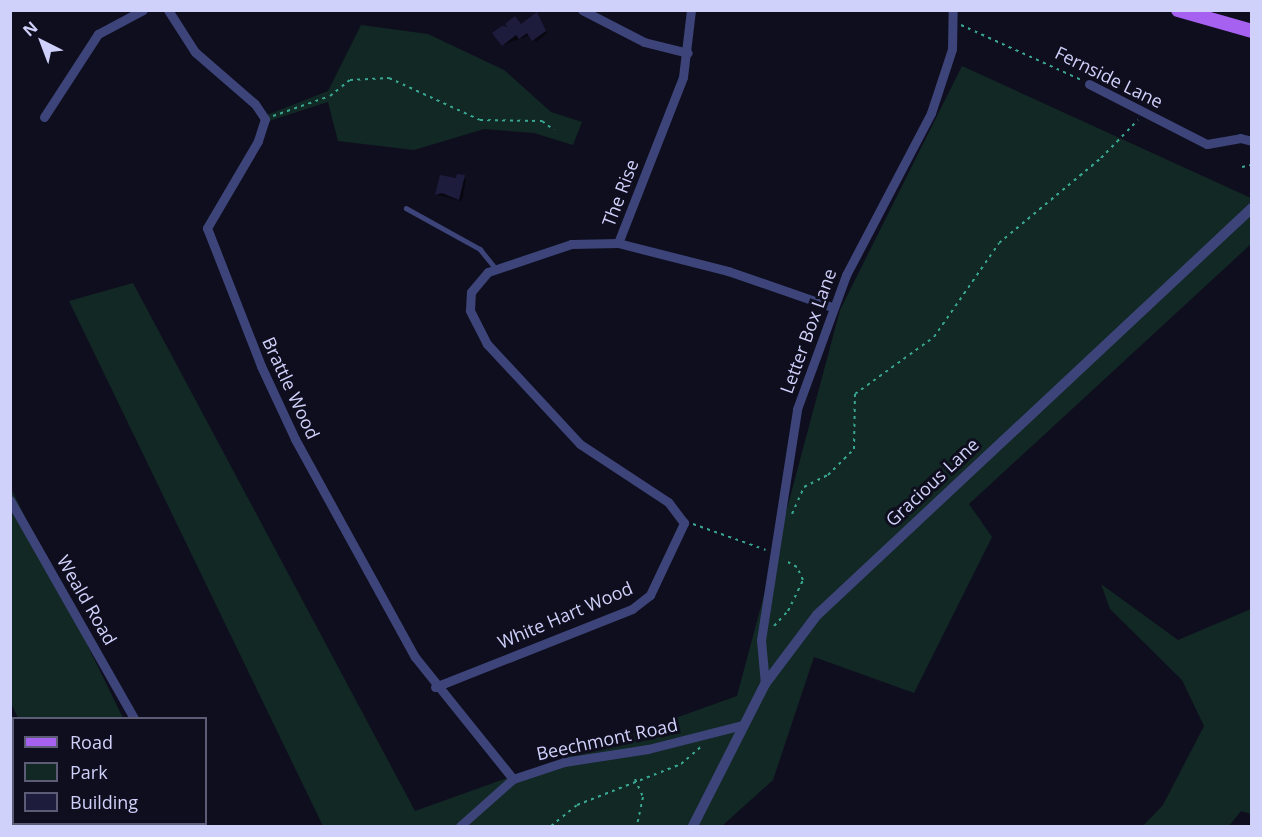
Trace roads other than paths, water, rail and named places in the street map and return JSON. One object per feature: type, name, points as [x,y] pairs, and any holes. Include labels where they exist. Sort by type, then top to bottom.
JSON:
[{"type":"main road","points":[[1178,10],[1251,31]]},
{"type":"street","points":[[44,117],[98,34],[143,10]]},
{"type":"street","name":"Brattle Wood","points":[[168,10],[195,52],[255,104],[266,120],[258,141],[207,228],[295,439],[415,657],[435,687],[513,779]]},
{"type":"street","points":[[582,10],[644,42],[688,53]]},
{"type":"street","name":"The Rise","points":[[691,10],[688,53],[683,77],[618,243],[728,271],[832,307]]},
{"type":"street","name":"Letter Box Lane","points":[[765,684],[761,640],[797,409],[832,307],[931,113],[952,49],[955,22],[953,10]]},
{"type":"street","name":"Fernside Lane","points":[[1089,84],[1207,144],[1240,138],[1251,141]]},
{"type":"street","name":"Gracious Lane","points":[[693,826],[765,684],[817,615],[1251,208]]},
{"type":"street","points":[[496,269],[571,244],[618,243]]},
{"type":"street","name":"White Hart Wood","points":[[435,687],[632,609],[650,596],[684,523],[668,502],[580,444],[487,344],[470,310],[471,292],[488,272],[496,269]]},
{"type":"street","name":"Weald Road","points":[[10,500],[133,717]]},
{"type":"street","name":"Beechmont Road","points":[[460,826],[513,779],[564,762],[648,748],[743,725]]},
{"type":"lane","points":[[406,208],[480,249],[496,269]]}]
